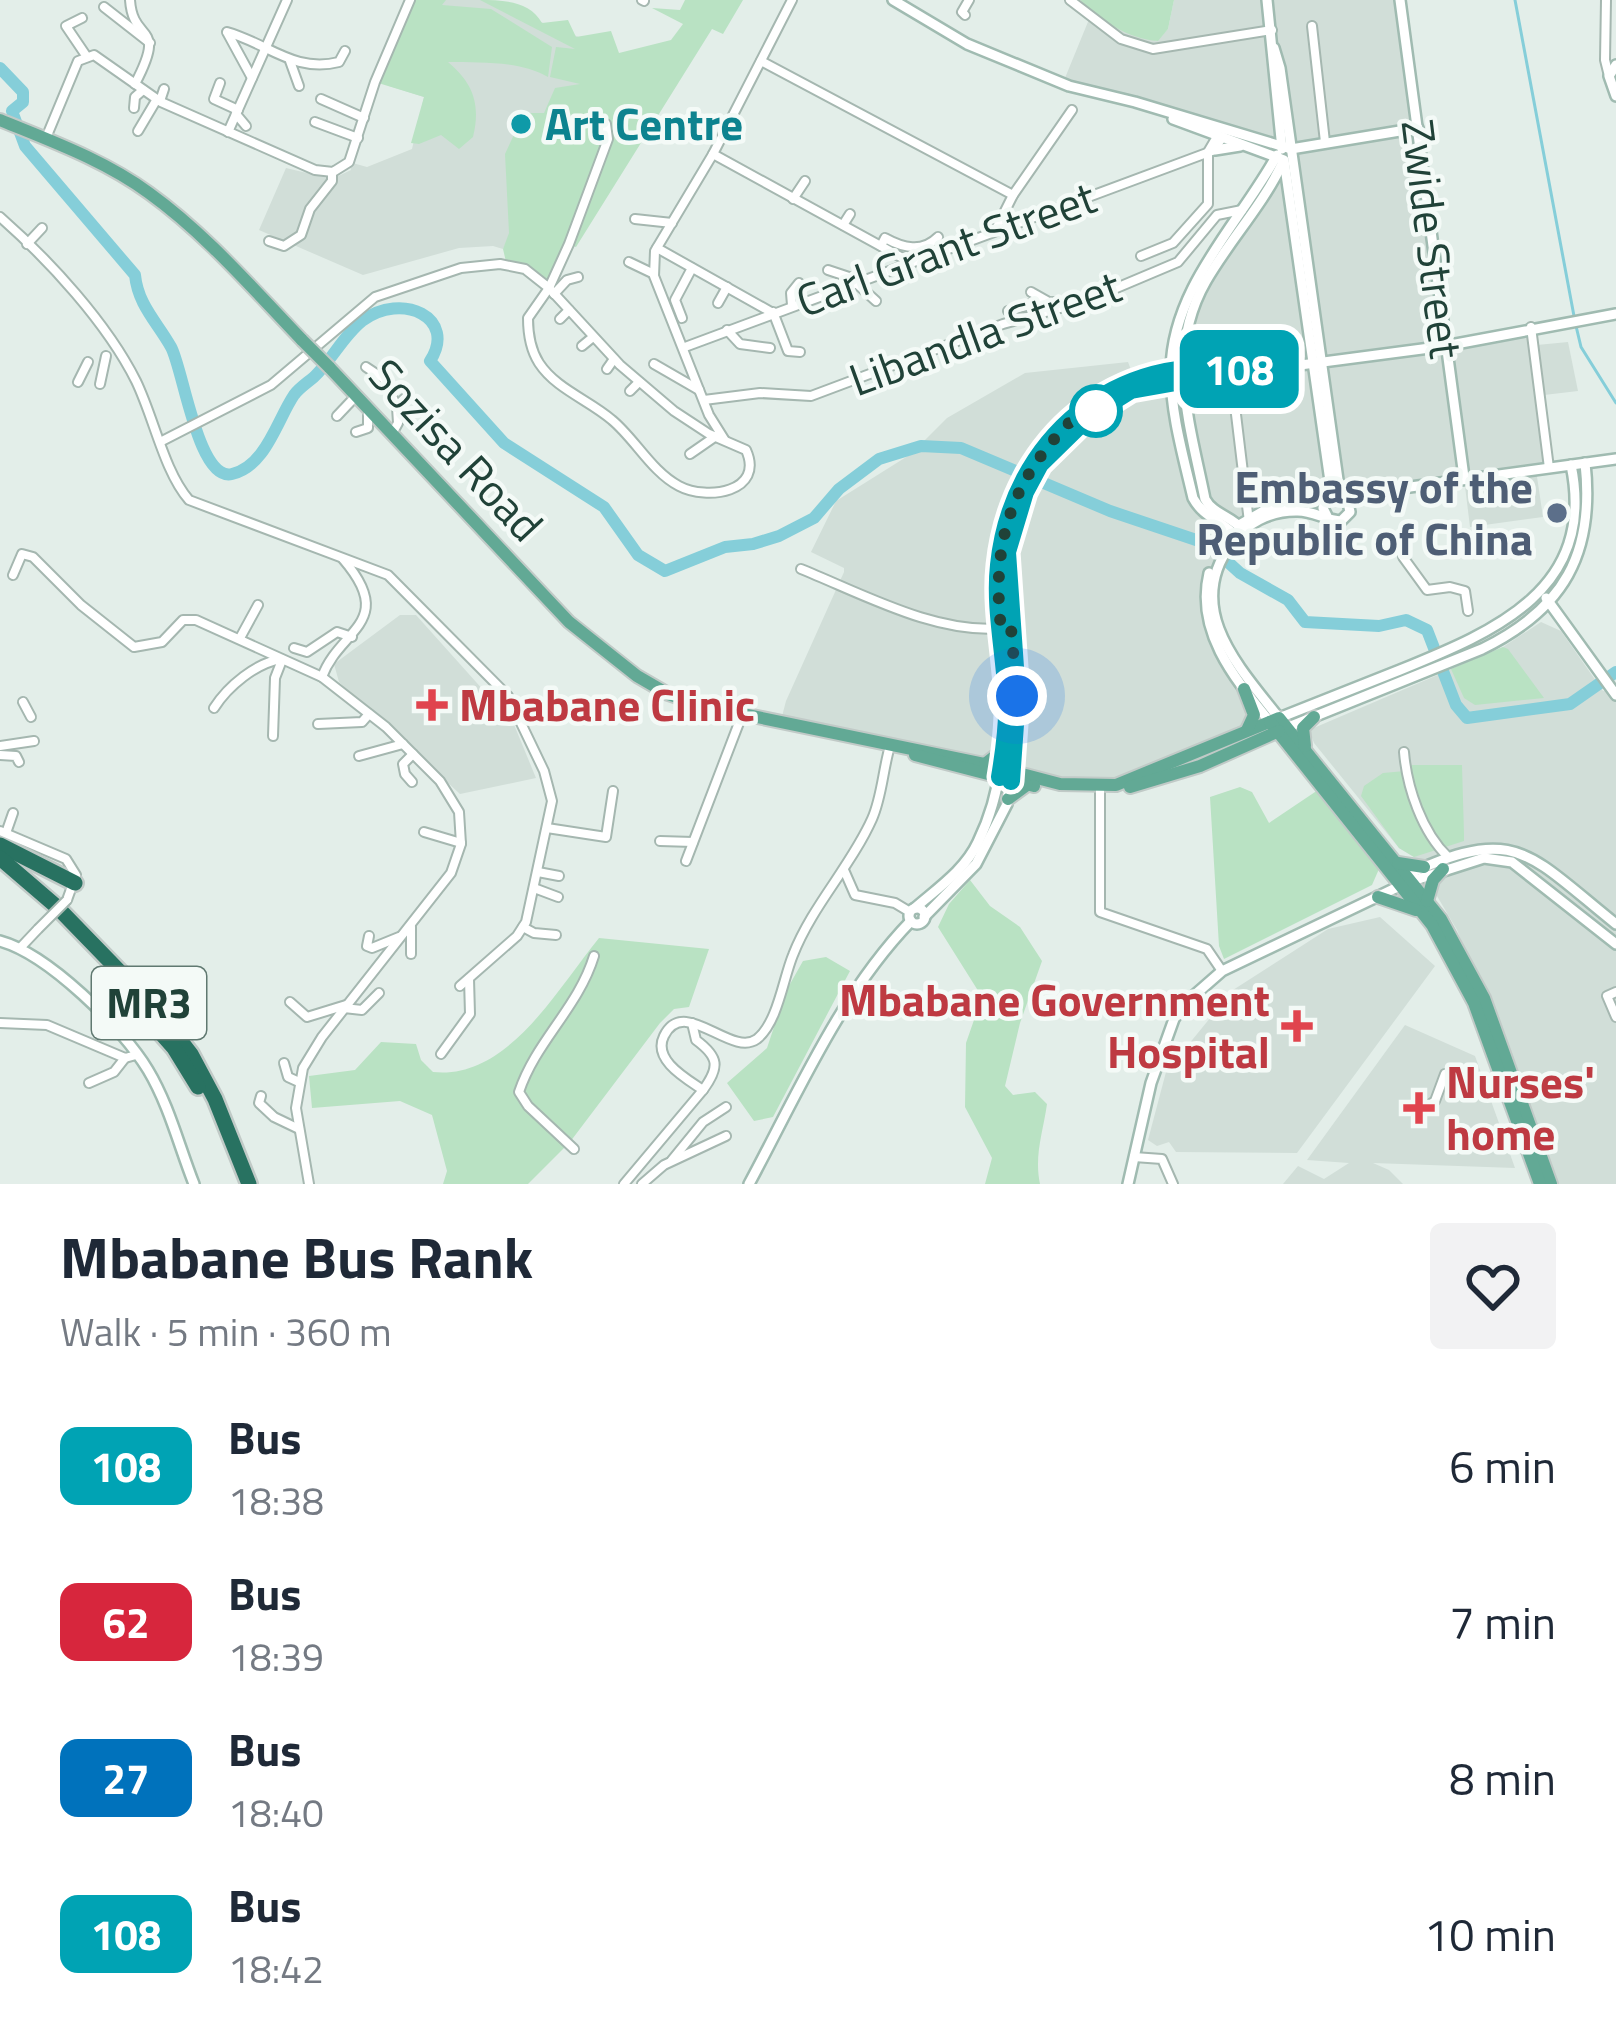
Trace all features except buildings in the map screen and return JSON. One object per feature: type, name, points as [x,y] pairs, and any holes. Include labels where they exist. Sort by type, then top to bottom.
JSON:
[{"type":"highway","points":[[8,835],[76,883]]},
{"type":"highway","name":"MR3","points":[[0,858],[57,907],[156,1010],[191,1054],[249,1184]]},
{"type":"highway","name":"MR3","points":[[0,868],[24,886],[174,1048],[204,1096],[239,1184]]},
{"type":"main road","points":[[893,0],[968,44],[1069,86],[1129,101],[1283,159]]},
{"type":"main road","points":[[1267,0],[1283,159],[1336,495],[1351,512]]},
{"type":"main road","name":"Zwide Street","points":[[1400,0],[1464,477]]},
{"type":"main road","points":[[1616,65],[1609,76],[1616,96]]},
{"type":"main road","name":"Sozisa Road","points":[[0,120],[105,165],[194,229],[569,622],[603,652],[668,694],[1082,796],[1200,766],[1258,740],[1278,725]]},
{"type":"main road","points":[[1379,490],[1358,500],[1341,521],[1298,510],[1238,532],[1202,512],[1193,499],[1176,376],[1183,308],[1242,210],[1283,159],[1325,142],[1418,128]]},
{"type":"main road","points":[[1211,151],[1250,144]]},
{"type":"main road","points":[[1283,159],[1317,361]]},
{"type":"main road","points":[[1176,376],[1191,312],[1283,159]]},
{"type":"main road","points":[[749,1184],[865,978],[912,914],[968,860],[1006,774],[1007,552],[1036,465],[1107,403],[1140,386],[1176,376],[1445,346],[1616,314]]},
{"type":"main road","points":[[1176,376],[1244,370]]},
{"type":"main road","points":[[1551,1184],[1484,998],[1425,908],[1226,664],[1209,626],[1205,593],[1215,564],[1238,532],[1295,501],[1616,459]]},
{"type":"main road","points":[[1278,725],[1314,717],[1502,639],[1566,581],[1585,536],[1589,510],[1585,463]]},
{"type":"main road","points":[[1278,725],[1450,649],[1541,601],[1573,531],[1571,465]]},
{"type":"main road","points":[[1328,518],[1323,508],[1336,495]]},
{"type":"main road","points":[[1215,564],[1212,599],[1222,638],[1278,725]]},
{"type":"main road","points":[[1541,601],[1598,665],[1614,692]]},
{"type":"main road","points":[[912,914],[922,910],[924,917],[987,848],[1006,774],[1017,696],[1006,628]]},
{"type":"main road","points":[[1241,734],[1254,721],[1244,689]]},
{"type":"main road","points":[[1007,704],[1017,696]]},
{"type":"main road","points":[[1300,753],[1305,724],[1314,717]]},
{"type":"main road","name":"Sozisa Road","points":[[1100,791],[1241,734],[1278,725]]},
{"type":"main road","points":[[1258,740],[1274,741],[1300,753]]},
{"type":"main road","points":[[1128,1184],[1160,1052],[1174,1019],[1222,970],[1349,912],[1400,876],[1485,847],[1520,852],[1616,924]]},
{"type":"main road","points":[[1379,893],[1400,876],[1424,867],[1484,858],[1512,862],[1616,944]]},
{"type":"main road","points":[[1445,863],[1433,880],[1425,908],[1474,1003],[1540,1184]]},
{"type":"main road","points":[[1379,893],[1425,908]]},
{"type":"main road","points":[[1,943],[21,947],[72,984],[130,1056],[165,1106],[194,1184]]},
{"type":"street","points":[[130,0],[130,10],[151,54],[134,108]]},
{"type":"street","points":[[228,133],[286,0]]},
{"type":"street","points":[[40,136],[78,62],[103,58],[158,100],[315,170],[332,172],[349,162],[375,82],[410,0]]},
{"type":"street","points":[[720,438],[653,274],[656,248],[713,154],[792,0]]},
{"type":"street","points":[[964,16],[969,0]]},
{"type":"street","points":[[1070,0],[1121,39],[1153,49],[1272,30]]},
{"type":"street","points":[[1606,0],[1609,76]]},
{"type":"street","points":[[104,7],[150,44]]},
{"type":"street","points":[[82,18],[66,26],[87,57]]},
{"type":"street","points":[[1312,26],[1325,142]]},
{"type":"street","points":[[252,78],[227,32],[316,68],[339,62],[345,51]]},
{"type":"street","points":[[290,60],[299,86]]},
{"type":"street","points":[[761,61],[1013,195]]},
{"type":"street","points":[[220,82],[214,99],[237,112],[246,126]]},
{"type":"street","points":[[138,131],[164,89]]},
{"type":"street","points":[[321,99],[364,118]]},
{"type":"street","points":[[995,230],[1013,195],[1072,110]]},
{"type":"street","points":[[314,122],[358,138]]},
{"type":"street","points":[[552,291],[608,140],[607,124]]},
{"type":"street","points":[[1141,256],[1173,243],[1208,204],[1211,151],[1221,134]]},
{"type":"street","name":"Carl Grant Street","points":[[685,347],[727,330],[735,320],[773,312],[1211,151]]},
{"type":"street","points":[[713,154],[909,262]]},
{"type":"street","points":[[269,241],[284,246],[301,236],[310,209],[332,181],[332,172]]},
{"type":"street","points":[[793,199],[805,181]]},
{"type":"street","points":[[1414,205],[1427,207]]},
{"type":"street","name":"Libandla Street","points":[[702,396],[811,396],[1003,324],[1088,300],[1178,262],[1217,215],[1242,210]]},
{"type":"street","points":[[843,225],[850,214]]},
{"type":"street","points":[[0,217],[107,332],[134,378],[171,473],[188,500],[388,574],[508,696],[544,771],[552,801],[523,927],[460,986]]},
{"type":"street","points":[[635,219],[674,223]]},
{"type":"street","points":[[27,244],[42,228]]},
{"type":"street","points":[[881,246],[885,238],[913,248],[938,237]]},
{"type":"street","points":[[656,248],[773,312],[788,351],[800,352]]},
{"type":"street","points":[[629,262],[653,274]]},
{"type":"street","points":[[162,441],[271,385],[375,297],[461,268],[500,264],[525,269],[552,291],[639,382],[694,425],[749,454],[748,472],[724,493],[695,492],[665,476],[609,417],[550,377],[533,352],[528,324],[532,308],[552,291],[578,277]]},
{"type":"street","points":[[682,319],[675,300],[692,268]]},
{"type":"street","points":[[828,270],[857,281],[876,302]]},
{"type":"street","points":[[792,305],[791,293],[799,283]]},
{"type":"street","points":[[718,303],[735,288]]},
{"type":"street","points":[[1030,292],[1059,308]]},
{"type":"street","points":[[1008,310],[1048,302]]},
{"type":"street","points":[[560,319],[569,310]]},
{"type":"street","points":[[1531,327],[1549,468]]},
{"type":"street","points":[[727,330],[740,344],[770,348]]},
{"type":"street","points":[[582,346],[593,337]]},
{"type":"street","points":[[100,384],[106,356]]},
{"type":"street","points":[[880,356],[886,369]]},
{"type":"street","points":[[607,369],[614,359]]},
{"type":"street","points":[[78,382],[88,362]]},
{"type":"street","points":[[654,364],[702,396]]},
{"type":"street","points":[[366,367],[384,379],[401,403],[392,434]]},
{"type":"street","points":[[1231,374],[1238,532]]},
{"type":"street","points":[[630,391],[639,382]]},
{"type":"street","points":[[338,416],[356,395]]},
{"type":"street","points":[[356,431],[368,428],[368,409]]},
{"type":"street","points":[[694,425],[709,415]]},
{"type":"street","points":[[690,454],[720,438]]},
{"type":"street","points":[[13,575],[22,554],[32,557],[80,605],[134,647],[162,642],[183,620],[196,620],[322,677],[403,743],[452,796],[459,812],[461,843],[451,873],[310,1054],[298,1082],[296,1108],[308,1184]]},
{"type":"street","points":[[322,677],[332,654],[364,620],[358,580],[338,554]]},
{"type":"street","points":[[1403,556],[1427,590],[1450,586],[1465,591],[1468,611]]},
{"type":"street","points":[[801,569],[935,624],[966,630],[1006,628]]},
{"type":"street","points":[[358,580],[375,570]]},
{"type":"street","points":[[240,638],[258,605]]},
{"type":"street","points":[[294,648],[307,652],[337,632],[352,637]]},
{"type":"street","points":[[214,708],[223,694],[266,661],[283,658]]},
{"type":"street","points":[[273,736],[275,678],[283,658]]},
{"type":"street","points":[[23,702],[31,717]]},
{"type":"street","points":[[318,724],[362,722],[369,714]]},
{"type":"street","points":[[686,861],[742,715]]},
{"type":"street","points":[[0,746],[34,741]]},
{"type":"street","points":[[359,756],[403,743]]},
{"type":"street","points":[[703,1090],[668,1063],[662,1048],[670,1028],[692,1023],[747,1043],[760,1037],[795,949],[872,819],[896,748]]},
{"type":"street","points":[[1404,752],[1407,780],[1445,863]]},
{"type":"street","points":[[412,782],[403,764],[413,754]]},
{"type":"street","points":[[0,755],[16,756],[19,762]]},
{"type":"street","points":[[547,828],[606,837],[613,791]]},
{"type":"street","points":[[1100,791],[1100,912],[1207,950],[1222,970]]},
{"type":"street","points":[[8,835],[14,813]]},
{"type":"street","points":[[424,832],[461,843]]},
{"type":"street","points":[[660,841],[693,842]]},
{"type":"street","points":[[843,869],[855,895],[895,903],[912,914]]},
{"type":"street","points":[[538,872],[560,876]]},
{"type":"street","points":[[21,947],[68,900],[76,883]]},
{"type":"street","points":[[534,888],[558,897]]},
{"type":"street","points":[[411,925],[411,954]]},
{"type":"street","points":[[523,927],[556,935]]},
{"type":"street","points":[[369,936],[367,946],[372,948],[401,938]]},
{"type":"street","points":[[574,1149],[519,1092],[535,1053],[581,991],[594,956]]},
{"type":"street","points":[[441,1054],[470,1014],[469,978]]},
{"type":"street","points":[[1616,992],[1607,996],[1616,1017]]},
{"type":"street","points":[[290,1002],[307,1017],[346,1006],[362,1010],[379,993]]},
{"type":"street","points":[[0,1022],[47,1025],[130,1056],[114,1072],[89,1083]]},
{"type":"street","points":[[624,1184],[716,1073],[711,1050],[696,1040],[692,1023]]},
{"type":"street","points":[[284,1063],[288,1077],[298,1082]]},
{"type":"street","points":[[1421,1111],[1435,1101],[1445,1074]]},
{"type":"street","points":[[261,1096],[260,1103],[274,1117],[299,1129]]},
{"type":"street","points":[[672,1162],[688,1136],[726,1107]]},
{"type":"street","points":[[642,1184],[672,1162],[726,1136]]},
{"type":"street","points":[[1132,1157],[1162,1159],[1173,1184]]},
{"type":"shaded area","points":[[422,0],[485,0],[604,47],[592,83],[503,249],[459,248],[363,275],[259,230],[286,168],[332,179],[351,170],[349,162],[367,167],[412,149],[424,97],[389,86]]},
{"type":"shaded area","points":[[1174,0],[1403,0],[1445,346],[1526,330],[1546,468],[1536,470],[1543,517],[1470,527],[1464,478],[1362,497],[1351,506],[1323,508],[1314,501],[1239,525],[1210,569],[1216,646],[1270,722],[1100,787],[780,724],[844,572],[811,552],[836,501],[911,454],[947,418],[1025,373],[1128,362],[1133,375],[1170,371],[1183,308],[1278,150],[1065,78],[1092,12],[1157,41],[1168,29]]},
{"type":"shaded area","points":[[1568,342],[1578,391],[1544,395],[1537,345]]},
{"type":"shaded area","name":"Mbabane Clinic","points":[[400,615],[416,615],[502,711],[508,710],[536,778],[460,794],[339,682],[334,664]]},
{"type":"shaded area","points":[[1541,622],[1561,631],[1603,691],[1616,688],[1616,1184],[1558,1184],[1457,930],[1414,857],[1399,848],[1314,743],[1309,730],[1503,647]]},
{"type":"shaded area","name":"Mbabane Government Hospital","points":[[1380,917],[1435,966],[1297,1153],[1176,1152],[1169,1142],[1157,1146],[1148,1140],[1166,1072],[1233,990],[1328,929]]},
{"type":"shaded area","name":"Nurses' home","points":[[1405,1025],[1475,1056],[1515,1168],[1373,1163],[1403,1184],[1283,1184],[1298,1166],[1324,1179],[1349,1163],[1307,1160]]},
{"type":"green space","points":[[410,0],[446,0],[442,5],[491,9],[552,47],[548,77],[512,65],[448,62],[473,95],[473,137],[459,149],[441,135],[411,143],[424,97],[375,82]]},
{"type":"green space","points":[[480,0],[523,6],[542,23],[568,20],[576,37],[611,31],[619,53],[671,40],[683,24],[652,8],[680,10],[685,0],[743,0],[723,34],[712,29],[576,247],[570,245],[549,288],[525,269],[507,266],[503,249],[509,233],[505,154],[524,113],[544,113],[555,88],[580,84],[550,77],[556,47],[575,49]]},
{"type":"green space","points":[[1080,0],[1174,0],[1168,29],[1158,41],[1115,27]]},
{"type":"green space","points":[[1503,647],[1544,698],[1475,705],[1464,698],[1451,669]]},
{"type":"green space","points":[[1412,765],[1462,765],[1464,841],[1414,857],[1399,848],[1361,796],[1364,786],[1383,773],[1405,771]]},
{"type":"green space","points":[[1240,787],[1252,792],[1269,823],[1318,790],[1379,869],[1372,885],[1224,959],[1219,946],[1210,797]]},
{"type":"green space","points":[[970,880],[990,906],[1020,927],[1042,961],[1005,1086],[1013,1095],[1035,1092],[1047,1104],[1039,1154],[1040,1184],[985,1184],[992,1158],[965,1107],[966,1043],[982,997],[938,927],[949,904]]},
{"type":"green space","points":[[599,938],[709,949],[689,1007],[674,1009],[660,1023],[570,1142],[528,1184],[443,1184],[447,1171],[432,1115],[400,1101],[312,1108],[309,1076],[355,1070],[381,1042],[416,1044],[421,1060],[433,1072],[460,1071],[485,1062],[528,1027]]},
{"type":"green space","points":[[826,957],[850,971],[773,1117],[754,1121],[727,1083],[767,1048],[786,991],[803,961]]},
{"type":"waterway","points":[[1515,0],[1574,316]]},
{"type":"waterway","points":[[0,68],[23,92],[23,102],[12,111],[25,146],[135,275],[144,304],[176,359],[201,443],[220,472],[232,474],[254,462],[294,395],[362,321],[378,312],[408,309],[422,314],[437,332],[430,361],[504,443],[604,507],[638,555],[665,571],[725,547],[779,536],[814,518],[839,489],[879,459],[921,446],[961,448],[1110,511],[1208,544],[1240,573],[1288,600],[1305,622],[1379,626],[1406,620],[1427,630],[1456,705],[1467,718],[1570,704],[1616,672]]},
{"type":"waterway","points":[[1576,326],[1581,347],[1616,403]]},
{"type":"bus line","name":"108","points":[[1000,777],[1007,704],[999,565],[1009,516],[1033,465],[1071,420],[1124,382],[1171,371],[1244,370],[1131,390],[1088,417],[1040,464],[1025,492],[1007,552],[1017,696],[1011,781]]},
{"type":"place","name":"Art Centre","points":[[521,124]]},
{"type":"place","name":"Embassy of the Republic of China","points":[[1557,513]]},
{"type":"place","name":"Mbabane Clinic","points":[[432,705]]},
{"type":"place","name":"Mbabane Government Hospital","points":[[1297,1026]]},
{"type":"place","name":"Nurses' home","points":[[1419,1108]]},
{"type":"route","points":[[1017,696],[1011,628],[1001,628],[998,572],[1004,532],[1022,484],[1041,453],[1088,405],[1096,411]]}]
